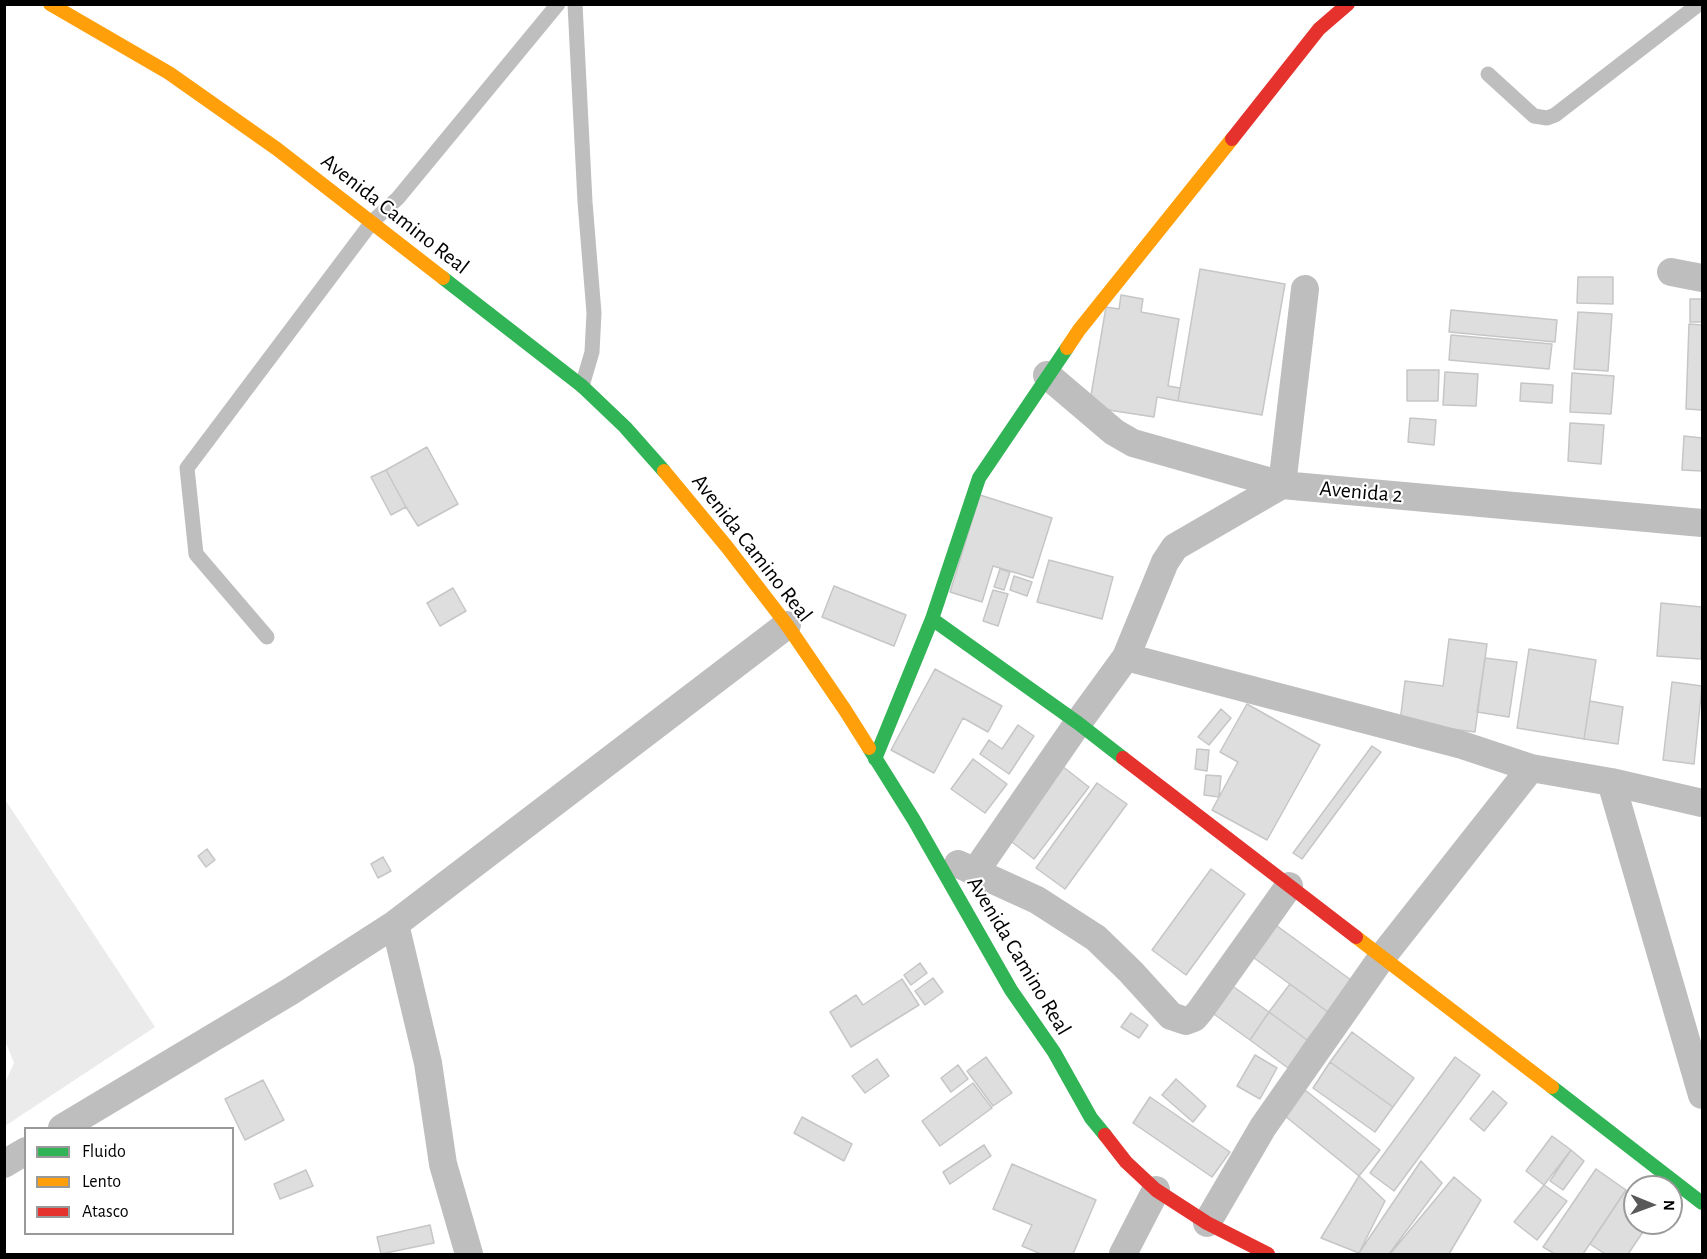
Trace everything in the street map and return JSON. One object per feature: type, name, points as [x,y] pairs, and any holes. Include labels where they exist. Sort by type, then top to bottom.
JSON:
[{"type":"street","name":"Avenida Camino Real","points":[[50,4],[169,73],[277,149],[582,386],[625,428],[727,547],[787,625],[845,710],[914,820],[1011,990],[1054,1052],[1091,1118],[1126,1162],[1156,1190],[1207,1223],[1268,1254]]},
{"type":"street","points":[[875,759],[932,619],[979,478],[1079,330],[1319,29],[1348,4]]},
{"type":"street","points":[[1671,272],[1702,278]]},
{"type":"street","points":[[975,872],[1126,657],[1165,562],[1175,547],[1282,485],[1305,289]]},
{"type":"street","name":"Avenida 2","points":[[1047,375],[1114,432],[1133,443],[1282,485],[1702,523]]},
{"type":"street","points":[[932,619],[1078,723],[1702,1203]]},
{"type":"street","points":[[64,1127],[291,991],[395,924],[787,625]]},
{"type":"street","points":[[1126,657],[1462,745],[1531,768],[1611,782],[1702,803]]},
{"type":"street","points":[[1207,1223],[1263,1127],[1382,957],[1531,768]]},
{"type":"street","points":[[1611,782],[1702,1095]]},
{"type":"street","points":[[932,852],[1037,900],[1096,938],[1171,1016],[1186,1021],[1194,1018],[1200,1011],[1289,886]]},
{"type":"street","points":[[395,924],[428,1064],[443,1164],[469,1254]]},
{"type":"street","points":[[4,1164],[24,1152]]},
{"type":"street","points":[[1123,1254],[1156,1190]]},
{"type":"lane","points":[[267,637],[196,554],[187,468],[372,222],[398,198],[558,4]]},
{"type":"lane","points":[[574,4],[585,202],[594,313],[591,352],[582,386]]},
{"type":"lane","points":[[1488,74],[1534,116],[1547,118],[1555,115],[1700,4]]},
{"type":"shaded area","points":[[6,801],[155,1027],[5,1126],[5,1083],[14,1063],[4,1038],[4,803]]},
{"type":"building","points":[[1200,269],[1285,284],[1262,415],[1178,401]]},
{"type":"building","points":[[1578,277],[1613,277],[1613,304],[1577,303]]},
{"type":"building","points":[[1121,295],[1143,299],[1141,312],[1179,319],[1168,386],[1180,388],[1178,401],[1157,397],[1154,417],[1089,407],[1106,307],[1119,309]]},
{"type":"building","points":[[1690,299],[1702,299],[1702,322],[1690,322]]},
{"type":"building","points":[[1451,310],[1557,320],[1555,342],[1449,332]]},
{"type":"building","points":[[1578,312],[1612,314],[1608,371],[1574,369]]},
{"type":"building","points":[[1689,324],[1702,325],[1702,410],[1686,409]]},
{"type":"building","points":[[1451,335],[1552,344],[1549,369],[1449,360]]},
{"type":"building","points":[[1407,370],[1439,370],[1438,401],[1407,401]]},
{"type":"building","points":[[1445,372],[1478,374],[1476,406],[1443,405]]},
{"type":"building","points":[[1572,373],[1614,376],[1611,414],[1570,412]]},
{"type":"building","points":[[1521,383],[1553,385],[1552,403],[1520,401]]},
{"type":"building","points":[[1410,418],[1436,420],[1434,445],[1408,442]]},
{"type":"building","points":[[1570,423],[1604,425],[1601,464],[1568,461]]},
{"type":"building","points":[[1684,436],[1702,438],[1702,471],[1682,470]]},
{"type":"building","points":[[427,447],[458,504],[418,526],[386,470]]},
{"type":"building","points":[[386,470],[406,507],[391,515],[371,477]]},
{"type":"building","points":[[980,495],[1052,518],[1033,578],[993,566],[982,602],[950,592]]},
{"type":"building","points":[[1049,560],[1113,577],[1102,619],[1037,602]]},
{"type":"building","points":[[1000,569],[1010,572],[1004,590],[994,587]]},
{"type":"building","points":[[1014,576],[1032,582],[1027,596],[1010,590]]},
{"type":"building","points":[[834,586],[906,615],[894,646],[822,617]]},
{"type":"building","points":[[453,588],[466,611],[440,626],[427,603]]},
{"type":"building","points":[[993,590],[1008,594],[998,626],[983,621]]},
{"type":"building","points":[[1661,603],[1702,607],[1701,659],[1657,656]]},
{"type":"building","points":[[1449,639],[1487,644],[1475,732],[1400,722],[1405,681],[1443,686]]},
{"type":"building","points":[[1529,649],[1596,660],[1584,739],[1517,728]]},
{"type":"building","points":[[1485,658],[1517,662],[1509,717],[1477,712]]},
{"type":"building","points":[[935,669],[1002,706],[988,732],[963,718],[934,773],[891,750]]},
{"type":"building","points":[[1672,682],[1702,686],[1694,764],[1663,760]]},
{"type":"building","points":[[1590,701],[1623,707],[1618,744],[1584,739]]},
{"type":"building","points":[[1247,704],[1320,745],[1267,840],[1212,810],[1238,762],[1220,752]]},
{"type":"building","points":[[1221,709],[1231,718],[1209,745],[1198,737]]},
{"type":"building","points":[[1018,725],[1034,736],[1009,774],[980,754],[989,740],[1002,749]]},
{"type":"building","points":[[1372,746],[1381,752],[1302,859],[1293,853]]},
{"type":"building","points":[[1197,749],[1209,750],[1207,771],[1195,769]]},
{"type":"building","points":[[973,759],[1007,784],[985,813],[951,789]]},
{"type":"building","points":[[1062,766],[1089,787],[1034,859],[1008,839]]},
{"type":"building","points":[[1206,775],[1221,776],[1219,797],[1204,795]]},
{"type":"building","points":[[1097,783],[1127,804],[1065,889],[1036,868]]},
{"type":"building","points":[[207,849],[215,860],[206,867],[198,856]]},
{"type":"building","points":[[383,857],[391,871],[378,878],[371,864]]},
{"type":"building","points":[[1211,869],[1245,894],[1186,975],[1152,950]]},
{"type":"building","points":[[1273,923],[1351,980],[1328,1012],[1250,955]]},
{"type":"building","points":[[920,963],[927,973],[911,985],[904,975]]},
{"type":"building","points":[[933,978],[943,992],[925,1005],[915,991]]},
{"type":"building","points":[[902,979],[919,1005],[851,1047],[830,1012],[856,995],[863,1005]]},
{"type":"building","points":[[1290,984],[1328,1012],[1307,1040],[1269,1012]]},
{"type":"building","points":[[1231,985],[1269,1012],[1250,1040],[1211,1012]]},
{"type":"building","points":[[1269,1012],[1307,1040],[1288,1068],[1250,1040]]},
{"type":"building","points":[[1131,1013],[1148,1025],[1139,1038],[1121,1027]]},
{"type":"building","points":[[1352,1032],[1414,1078],[1393,1107],[1330,1062]]},
{"type":"building","points":[[1255,1055],[1277,1068],[1260,1099],[1237,1086]]},
{"type":"building","points":[[986,1057],[1012,1093],[993,1106],[967,1071]]},
{"type":"building","points":[[1455,1057],[1480,1075],[1394,1191],[1370,1173]]},
{"type":"building","points":[[877,1059],[889,1076],[865,1093],[852,1076]]},
{"type":"building","points":[[1330,1062],[1393,1107],[1375,1132],[1313,1088]]},
{"type":"building","points":[[958,1065],[968,1079],[951,1092],[941,1078]]},
{"type":"building","points":[[1176,1079],[1206,1106],[1193,1122],[1162,1095]]},
{"type":"building","points":[[263,1080],[284,1120],[245,1140],[225,1099]]},
{"type":"building","points":[[973,1083],[992,1108],[940,1146],[922,1121]]},
{"type":"building","points":[[1305,1090],[1380,1150],[1359,1176],[1285,1116]]},
{"type":"building","points":[[1493,1091],[1507,1103],[1484,1131],[1470,1119]]},
{"type":"building","points":[[1150,1097],[1230,1152],[1212,1177],[1133,1123]]},
{"type":"building","points":[[802,1117],[852,1144],[844,1161],[794,1133]]},
{"type":"building","points":[[1552,1136],[1571,1150],[1544,1185],[1526,1171]]},
{"type":"building","points":[[984,1145],[991,1156],[950,1184],[943,1172]]},
{"type":"building","points":[[1571,1150],[1584,1161],[1563,1190],[1550,1181]]},
{"type":"building","points":[[1421,1161],[1442,1183],[1389,1254],[1359,1253]]},
{"type":"building","points":[[1012,1164],[1096,1200],[1073,1254],[1041,1254],[1022,1246],[1032,1225],[993,1209]]},
{"type":"building","points":[[1596,1169],[1623,1188],[1623,1194],[1583,1254],[1555,1254],[1543,1247]]},
{"type":"building","points":[[306,1170],[313,1186],[280,1199],[274,1184]]},
{"type":"building","points":[[1359,1176],[1385,1201],[1359,1253],[1321,1238]]},
{"type":"building","points":[[1454,1177],[1481,1200],[1449,1254],[1390,1254]]},
{"type":"building","points":[[1544,1185],[1567,1201],[1537,1240],[1514,1222]]},
{"type":"building","points":[[1623,1194],[1623,1235],[1641,1235],[1628,1254],[1605,1254],[1590,1244]]},
{"type":"building","points":[[430,1225],[434,1243],[381,1254],[377,1237]]},
{"type":"traffic: fast","points":[[443,278],[582,386],[625,427],[664,471]]},
{"type":"traffic: fast","points":[[875,759],[932,619],[979,478],[1067,348]]},
{"type":"traffic: fast","points":[[932,619],[1078,723],[1123,758]]},
{"type":"traffic: fast","points":[[869,748],[914,820],[1011,990],[1054,1052],[1091,1118],[1105,1135]]},
{"type":"traffic: fast","points":[[1552,1087],[1702,1203]]},
{"type":"traffic: slow","points":[[50,4],[169,73],[277,149],[443,278]]},
{"type":"traffic: slow","points":[[1067,348],[1232,139]]},
{"type":"traffic: slow","points":[[664,471],[787,625],[869,748]]},
{"type":"traffic: slow","points":[[1356,937],[1552,1087]]},
{"type":"traffic: jam","points":[[1232,139],[1319,29],[1348,4]]},
{"type":"traffic: jam","points":[[1123,758],[1356,937]]},
{"type":"traffic: jam","points":[[1105,1135],[1126,1162],[1156,1190],[1207,1223],[1268,1254]]}]
